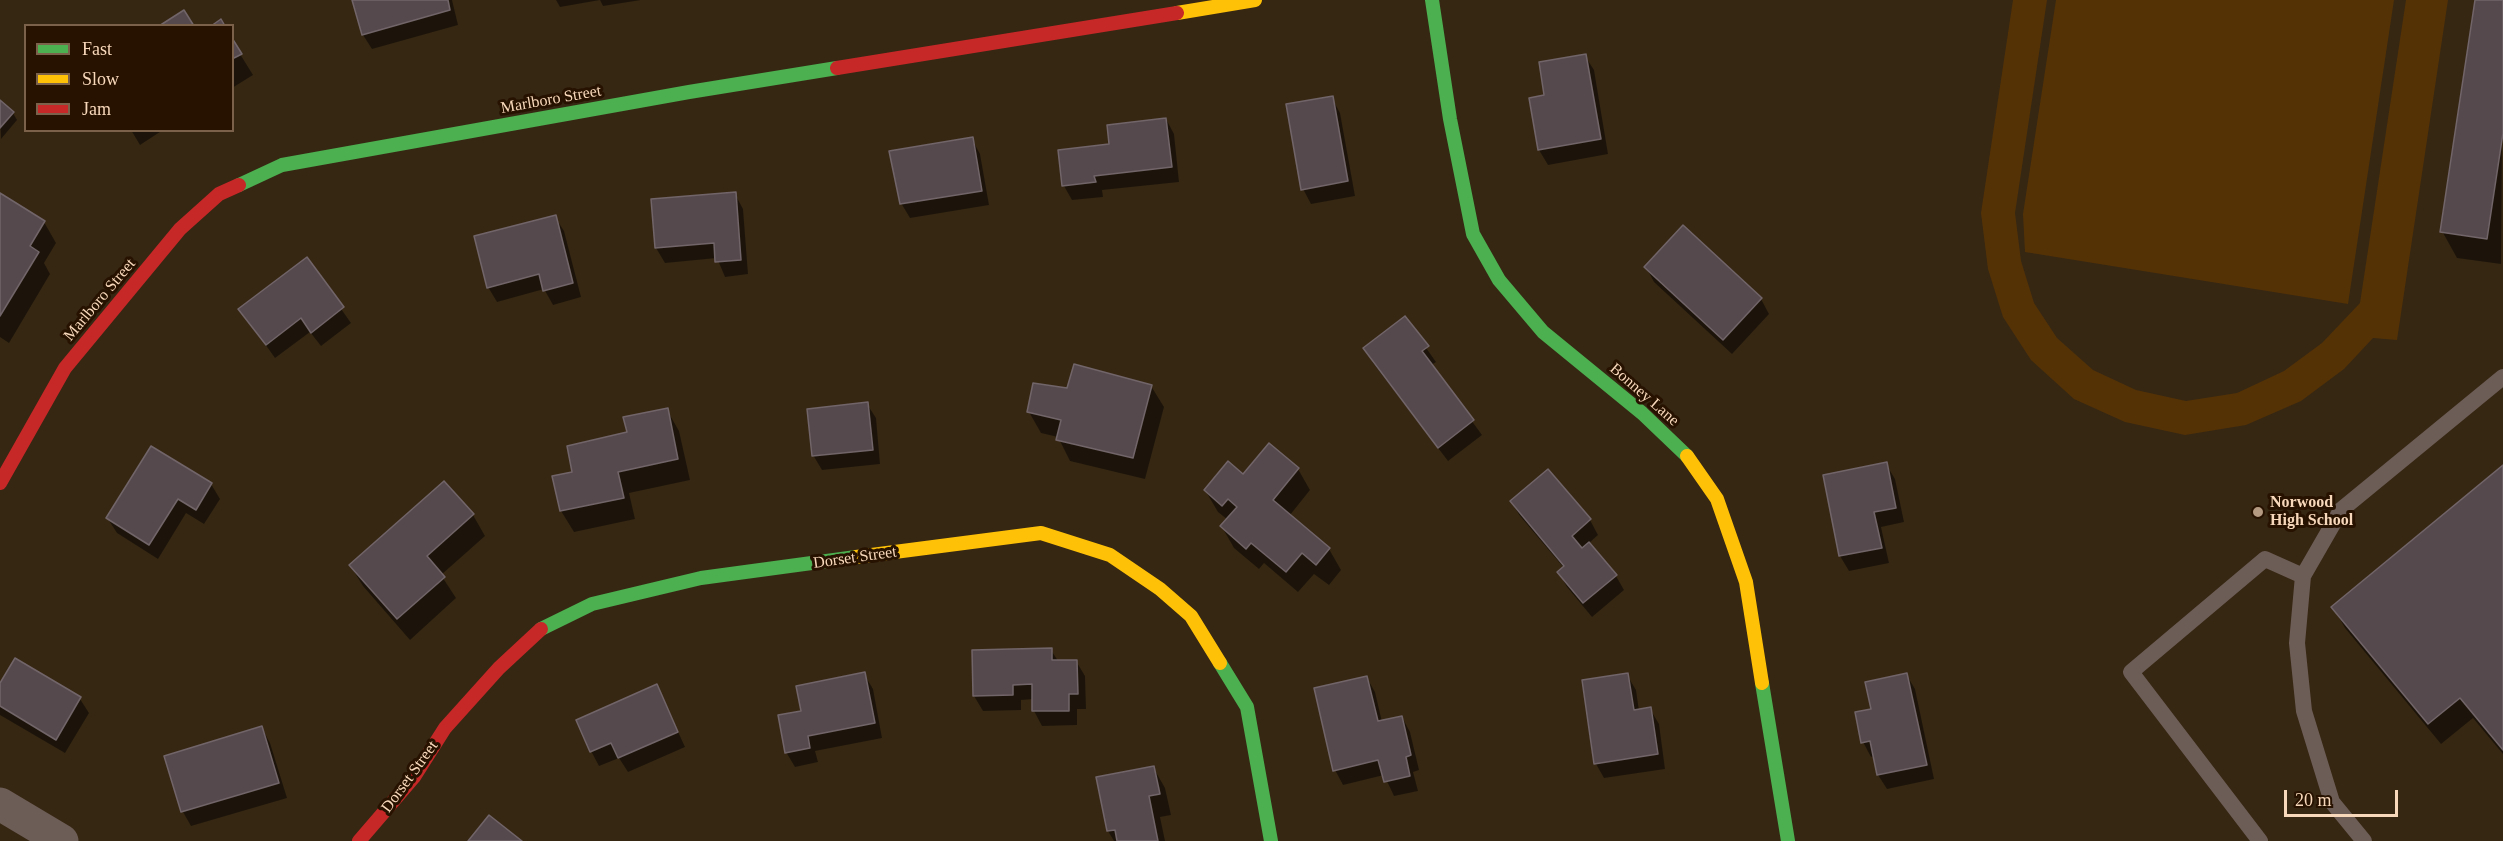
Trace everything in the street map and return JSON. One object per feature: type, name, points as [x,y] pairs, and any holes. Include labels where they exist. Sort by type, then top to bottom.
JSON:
[{"type":"street","name":"Marlboro Street","points":[[0,483],[65,368],[180,229],[219,194],[282,165],[689,92],[1255,0]]},
{"type":"street","name":"Bonney Lane","points":[[1432,0],[1450,119],[1473,234],[1499,279],[1543,332],[1642,413],[1691,460],[1717,499],[1746,582],[1788,841]]},
{"type":"street","name":"Dorset Street","points":[[359,841],[414,777],[444,728],[499,668],[544,627],[592,604],[701,578],[1041,533],[1110,555],[1160,590],[1191,616],[1247,708],[1271,841]]},
{"type":"street","points":[[0,804],[62,841]]},
{"type":"lane","points":[[2362,840],[2332,801],[2304,711],[2297,643],[2303,576],[2341,510],[2503,377]]},
{"type":"lane","points":[[2260,841],[2131,672],[2265,558],[2303,576]]},
{"type":"shaded area","points":[[2013,0],[2047,0],[2015,213],[2021,261],[2034,303],[2057,338],[2093,370],[2136,390],[2186,401],[2237,393],[2284,371],[2322,343],[2360,303],[2406,0],[2448,0],[2397,340],[2373,338],[2344,369],[2301,401],[2246,425],[2185,435],[2125,422],[2074,399],[2031,360],[2003,317],[1988,269],[1981,213]]},
{"type":"shaded area","points":[[2056,0],[2394,0],[2348,304],[2025,252],[2023,214]]},
{"type":"building","points":[[352,0],[448,0],[450,10],[362,35]]},
{"type":"building","points":[[2475,0],[2503,0],[2503,133],[2487,239],[2440,232]]},
{"type":"building","points":[[184,10],[193,24],[162,24]]},
{"type":"building","points":[[221,19],[224,24],[214,24]]},
{"type":"building","points":[[234,41],[242,54],[234,58]]},
{"type":"building","points":[[1586,54],[1601,139],[1538,150],[1529,98],[1544,95],[1539,62]]},
{"type":"building","points":[[1333,96],[1348,181],[1301,190],[1286,104]]},
{"type":"building","points":[[0,100],[14,112],[0,128]]},
{"type":"building","points":[[1166,118],[1172,167],[1094,176],[1096,182],[1062,186],[1058,150],[1109,144],[1107,125]]},
{"type":"building","points":[[973,137],[982,191],[900,204],[889,151]]},
{"type":"building","points":[[736,192],[741,260],[715,262],[714,243],[655,248],[651,199]]},
{"type":"building","points":[[0,193],[45,221],[30,246],[39,252],[0,316]]},
{"type":"building","points":[[556,215],[573,283],[543,291],[539,274],[487,288],[474,236]]},
{"type":"building","points":[[1683,225],[1762,298],[1723,340],[1644,267]]},
{"type":"building","points":[[307,257],[344,307],[311,333],[301,318],[266,345],[238,309]]},
{"type":"building","points":[[1405,316],[1429,346],[1422,351],[1474,420],[1438,448],[1363,348]]},
{"type":"building","points":[[1074,364],[1152,385],[1133,458],[1056,440],[1061,420],[1027,412],[1033,383],[1067,388]]},
{"type":"building","points":[[868,402],[873,450],[812,456],[807,409]]},
{"type":"building","points":[[668,408],[678,459],[618,472],[624,498],[560,511],[552,476],[572,472],[567,446],[627,432],[623,417]]},
{"type":"building","points":[[1269,443],[1299,468],[1273,500],[1330,548],[1316,565],[1302,553],[1286,572],[1251,543],[1246,549],[1220,526],[1237,507],[1228,499],[1222,506],[1204,490],[1228,461],[1243,474]]},
{"type":"building","points":[[151,446],[212,483],[196,510],[178,499],[149,545],[106,518]]},
{"type":"building","points":[[1887,462],[1896,508],[1874,512],[1882,548],[1839,556],[1823,475]]},
{"type":"building","name":"Norwood High School","points":[[2503,465],[2503,750],[2460,698],[2428,724],[2331,607]]},
{"type":"building","points":[[1548,469],[1591,519],[1572,536],[1582,548],[1589,542],[1617,575],[1583,603],[1557,572],[1564,566],[1510,501]]},
{"type":"building","points":[[444,481],[474,514],[427,556],[445,577],[397,619],[349,565]]},
{"type":"building","points":[[1052,648],[1052,660],[1077,660],[1078,694],[1069,694],[1069,711],[1032,711],[1032,684],[1013,685],[1013,695],[973,696],[972,650]]},
{"type":"building","points":[[15,658],[81,697],[56,740],[0,706],[0,683]]},
{"type":"building","points":[[865,672],[875,723],[808,736],[810,748],[785,753],[778,715],[801,711],[796,686]]},
{"type":"building","points":[[1628,673],[1634,710],[1651,707],[1658,754],[1594,764],[1582,680]]},
{"type":"building","points":[[1907,673],[1927,765],[1877,775],[1870,741],[1861,743],[1855,712],[1871,709],[1865,682]]},
{"type":"building","points":[[1367,676],[1378,721],[1402,716],[1411,755],[1406,757],[1410,776],[1384,782],[1378,760],[1333,771],[1314,688]]},
{"type":"building","points":[[657,684],[678,732],[618,758],[611,743],[590,752],[576,720]]},
{"type":"building","points":[[262,726],[279,783],[181,812],[164,756]]},
{"type":"building","points":[[1154,766],[1160,794],[1149,796],[1158,841],[1117,841],[1115,830],[1107,831],[1096,777]]},
{"type":"building","points":[[489,815],[522,841],[468,841]]},
{"type":"traffic: fast","points":[[1432,0],[1450,119],[1473,234],[1499,280],[1543,332],[1642,413],[1687,456]]},
{"type":"traffic: fast","points":[[239,185],[282,165],[689,92],[837,68]]},
{"type":"traffic: fast","points":[[541,629],[592,604],[701,578],[856,557]]},
{"type":"traffic: fast","points":[[1220,663],[1247,707],[1271,841]]},
{"type":"traffic: fast","points":[[1762,683],[1788,841]]},
{"type":"traffic: slow","points":[[1177,13],[1255,0]]},
{"type":"traffic: slow","points":[[1687,456],[1717,499],[1746,582],[1762,683]]},
{"type":"traffic: slow","points":[[856,557],[1041,533],[1110,555],[1160,589],[1191,616],[1220,663]]},
{"type":"traffic: jam","points":[[837,68],[1177,13]]},
{"type":"traffic: jam","points":[[0,483],[65,368],[180,229],[219,194],[239,185]]},
{"type":"traffic: jam","points":[[359,841],[414,777],[445,728],[499,668],[541,629]]},
{"type":"place","name":"Norwood High School","points":[[2258,512]]}]
